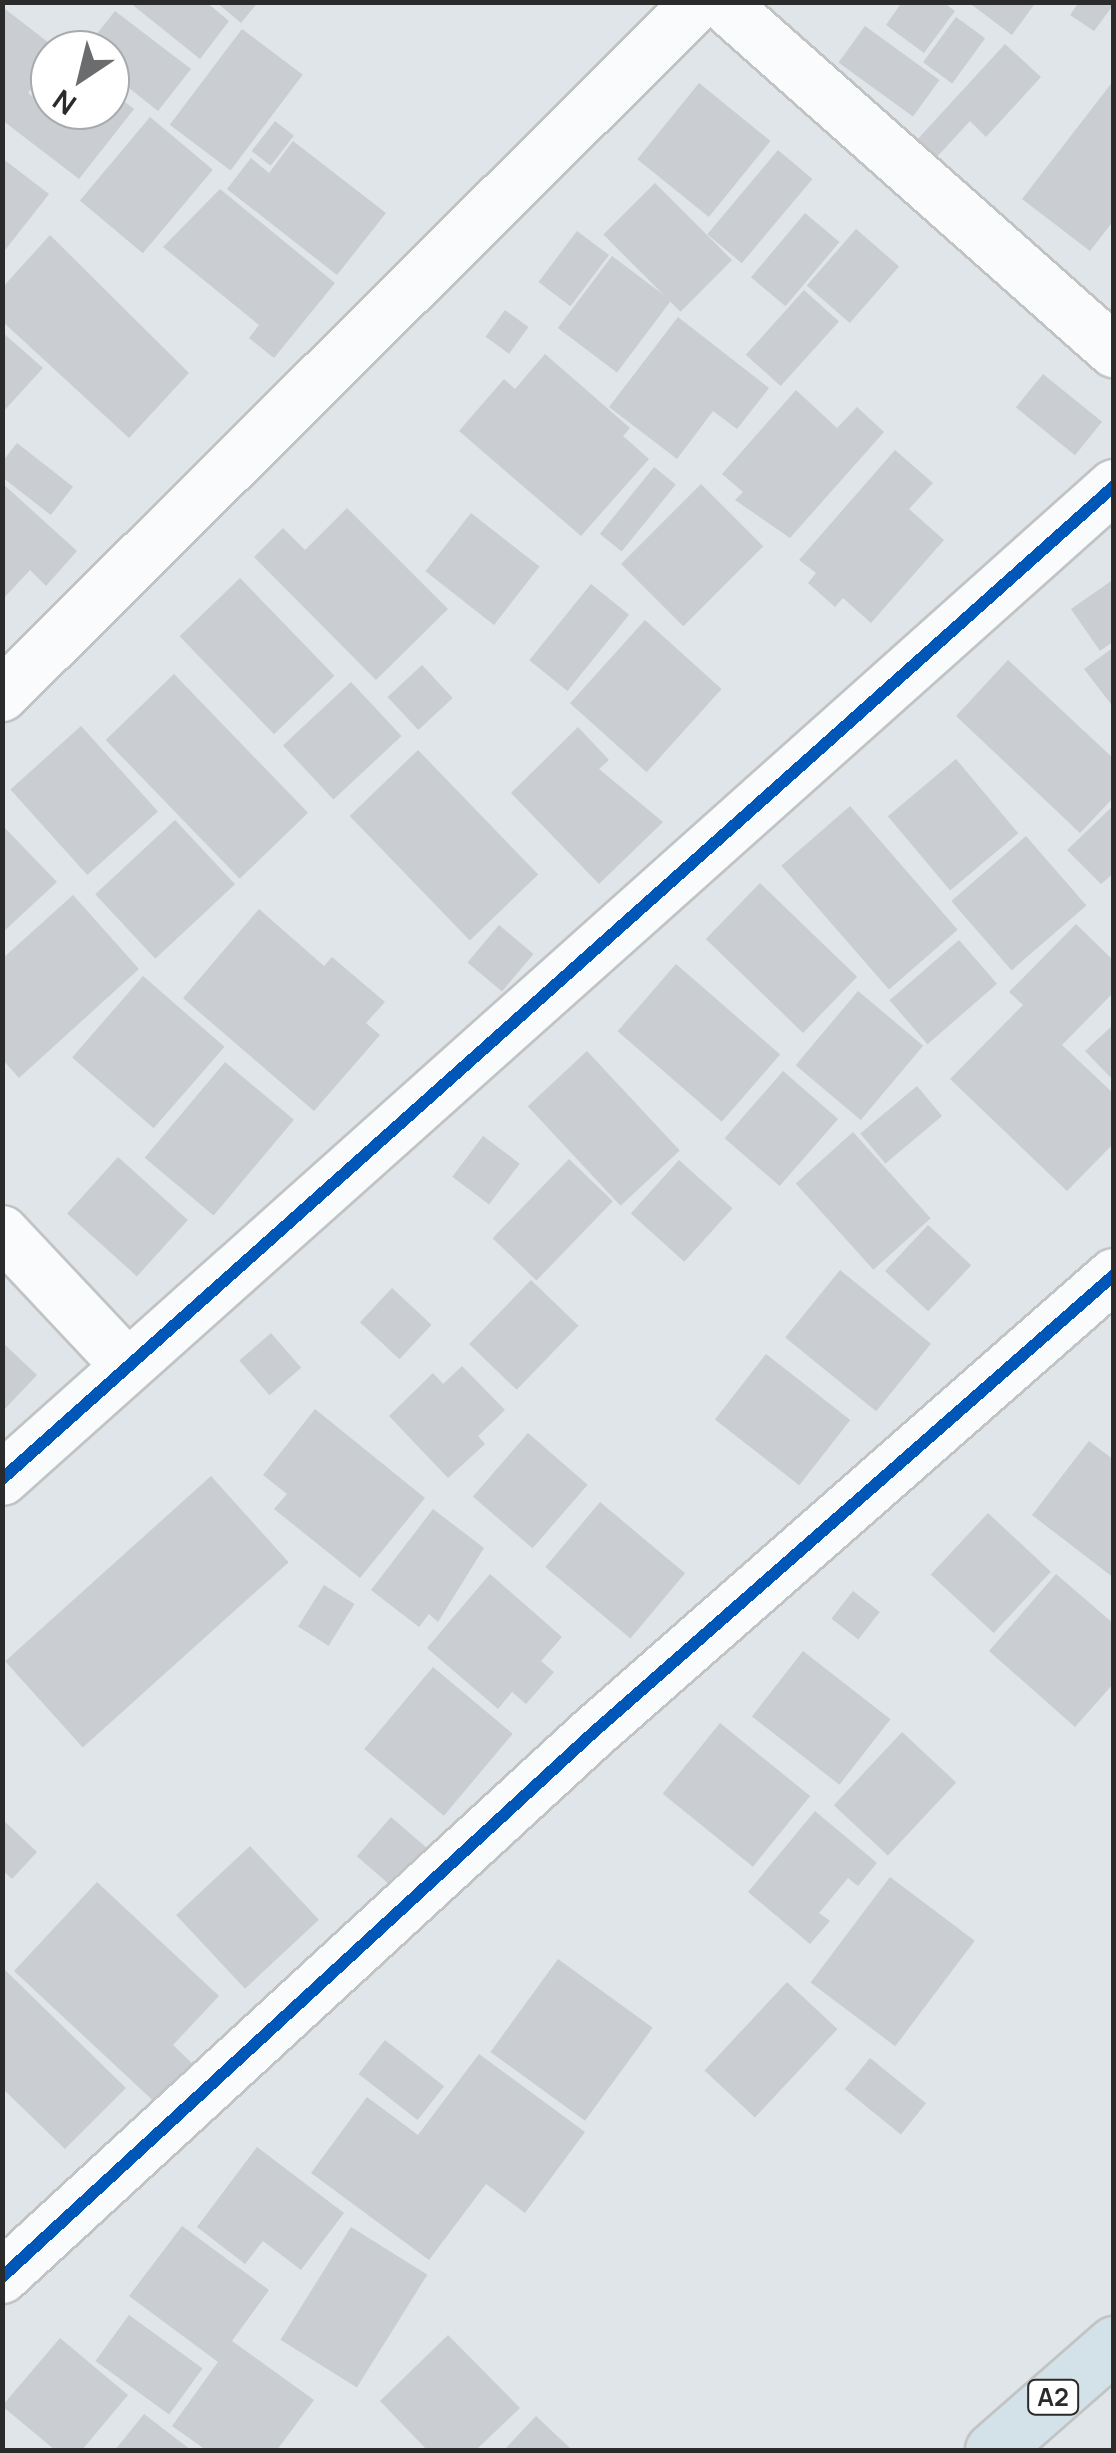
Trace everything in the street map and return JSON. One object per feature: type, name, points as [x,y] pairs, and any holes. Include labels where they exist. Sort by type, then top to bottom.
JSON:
[{"type":"highway","name":"A2","points":[[993,2450],[1114,2344]]},
{"type":"street","points":[[2,695],[699,2]]},
{"type":"street","points":[[721,2],[1114,351]]},
{"type":"street","points":[[2,1478],[1114,486]]},
{"type":"street","points":[[2,1232],[127,1364]]},
{"type":"street","points":[[2,2277],[594,1731],[1114,1275]]},
{"type":"building","points":[[129,2],[206,2],[229,21],[200,59]]},
{"type":"building","points":[[216,2],[258,2],[241,23]]},
{"type":"building","points":[[902,2],[943,2],[955,11],[924,53],[886,25]]},
{"type":"building","points":[[968,2],[1036,2],[1012,35]]},
{"type":"building","points":[[1079,2],[1114,4],[1094,31],[1070,15]]},
{"type":"building","points":[[5,9],[32,30],[30,130],[118,130],[79,179],[2,120]]},
{"type":"building","points":[[115,11],[191,69],[158,111],[130,89],[130,30],[100,30]]},
{"type":"building","points":[[956,17],[985,38],[952,83],[923,62]]},
{"type":"building","points":[[865,26],[939,80],[913,116],[839,62]]},
{"type":"building","points":[[242,29],[303,75],[230,171],[170,125]]},
{"type":"building","points":[[1005,44],[1041,77],[986,137],[970,121],[935,159],[915,142]]},
{"type":"building","points":[[1114,80],[1114,220],[1090,251],[1022,199]]},
{"type":"building","points":[[699,83],[770,141],[709,217],[637,159]]},
{"type":"building","points":[[150,117],[213,170],[143,253],[80,200]]},
{"type":"building","points":[[275,121],[294,136],[271,166],[252,151]]},
{"type":"building","points":[[293,141],[386,213],[337,275],[227,189],[251,158],[269,173]]},
{"type":"building","points":[[778,150],[812,179],[742,263],[707,234]]},
{"type":"building","points":[[2,158],[49,194],[2,254]]},
{"type":"building","points":[[655,183],[732,260],[680,312],[603,235]]},
{"type":"building","points":[[220,189],[335,283],[274,358],[249,338],[259,325],[163,247]]},
{"type":"building","points":[[805,213],[839,242],[785,306],[751,277]]},
{"type":"building","points":[[856,229],[899,266],[850,323],[807,286]]},
{"type":"building","points":[[577,231],[609,255],[570,306],[538,282]]},
{"type":"building","points":[[50,235],[189,373],[129,438],[2,321],[2,288]]},
{"type":"building","points":[[612,256],[671,301],[617,372],[558,328]]},
{"type":"building","points":[[804,290],[839,321],[781,386],[746,355]]},
{"type":"building","points":[[505,310],[528,327],[509,354],[486,337]]},
{"type":"building","points":[[678,317],[769,388],[737,429],[713,411],[677,459],[609,407]]},
{"type":"building","points":[[2,332],[43,368],[2,413]]},
{"type":"building","points":[[545,354],[630,428],[623,436],[649,459],[581,536],[459,431],[504,379],[515,389]]},
{"type":"building","points":[[1043,374],[1102,422],[1075,455],[1016,407]]},
{"type":"building","points":[[796,390],[837,428],[857,407],[884,432],[790,538],[735,500],[743,492],[722,474]]},
{"type":"building","points":[[17,443],[73,487],[51,515],[2,477],[2,462]]},
{"type":"building","points":[[895,450],[933,483],[909,509],[944,540],[871,623],[843,598],[835,607],[808,583],[816,573],[799,560]]},
{"type":"building","points":[[654,467],[676,485],[622,551],[600,534]]},
{"type":"building","points":[[2,483],[77,551],[46,586],[30,570],[2,600]]},
{"type":"building","points":[[701,484],[763,546],[683,626],[621,564]]},
{"type":"building","points":[[347,508],[448,609],[376,680],[254,557],[283,528],[305,550]]},
{"type":"building","points":[[471,513],[540,567],[494,625],[425,571]]},
{"type":"building","points":[[240,578],[334,676],[274,734],[180,636]]},
{"type":"building","points":[[1114,579],[1114,641],[1100,651],[1071,609]]},
{"type":"building","points":[[591,584],[629,615],[567,691],[529,660]]},
{"type":"building","points":[[645,620],[722,689],[647,772],[570,703]]},
{"type":"building","points":[[1114,647],[1114,708],[1084,669]]},
{"type":"building","points":[[1008,660],[1114,759],[1114,797],[1080,833],[956,716]]},
{"type":"building","points":[[422,665],[453,698],[418,730],[388,697]]},
{"type":"building","points":[[174,674],[308,813],[240,879],[106,740]]},
{"type":"building","points":[[351,682],[401,736],[333,800],[283,745]]},
{"type":"building","points":[[81,726],[158,811],[87,875],[10,790]]},
{"type":"building","points":[[578,727],[609,760],[599,769],[663,822],[599,884],[511,793]]},
{"type":"building","points":[[418,750],[538,874],[470,940],[350,816]]},
{"type":"building","points":[[956,759],[1018,833],[950,891],[888,816]]},
{"type":"building","points":[[1114,805],[1114,873],[1101,884],[1067,850]]},
{"type":"building","points":[[850,806],[958,930],[889,989],[781,866]]},
{"type":"building","points":[[175,820],[235,884],[155,959],[95,894]]},
{"type":"building","points":[[2,825],[57,882],[2,933]]},
{"type":"building","points":[[1026,836],[1086,905],[1012,970],[951,901]]},
{"type":"building","points":[[760,883],[857,977],[803,1033],[706,939]]},
{"type":"building","points":[[73,895],[139,969],[19,1078],[2,1059],[2,959]]},
{"type":"building","points":[[259,909],[324,966],[332,957],[385,1002],[366,1023],[380,1035],[314,1111],[183,998]]},
{"type":"building","points":[[1076,924],[1114,961],[1114,992],[1062,1045],[1114,1094],[1114,1143],[1067,1191],[950,1079],[1023,1005],[1009,992]]},
{"type":"building","points":[[499,925],[533,954],[502,991],[468,963]]},
{"type":"building","points":[[959,940],[997,984],[928,1044],[890,1000]]},
{"type":"building","points":[[676,964],[780,1055],[722,1122],[618,1031]]},
{"type":"building","points":[[143,976],[225,1047],[154,1128],[72,1058]]},
{"type":"building","points":[[858,991],[923,1046],[861,1120],[796,1065]]},
{"type":"building","points":[[1114,1024],[1114,1081],[1085,1051]]},
{"type":"building","points":[[587,1051],[680,1150],[621,1206],[528,1106]]},
{"type":"building","points":[[225,1062],[294,1120],[214,1216],[145,1158]]},
{"type":"building","points":[[783,1071],[838,1119],[780,1186],[725,1138]]},
{"type":"building","points":[[917,1086],[942,1116],[885,1163],[860,1134]]},
{"type":"building","points":[[853,1132],[931,1218],[873,1270],[796,1184]]},
{"type":"building","points":[[483,1136],[520,1164],[489,1204],[452,1177]]},
{"type":"building","points":[[118,1157],[188,1220],[137,1276],[67,1213]]},
{"type":"building","points":[[569,1159],[613,1201],[536,1281],[493,1238]]},
{"type":"building","points":[[679,1160],[733,1208],[684,1262],[631,1214]]},
{"type":"building","points":[[928,1225],[971,1265],[928,1311],[885,1271]]},
{"type":"building","points":[[840,1270],[931,1344],[876,1411],[785,1338]]},
{"type":"building","points":[[531,1280],[578,1326],[517,1390],[469,1344]]},
{"type":"building","points":[[392,1288],[431,1325],[399,1359],[360,1322]]},
{"type":"building","points":[[271,1333],[301,1368],[269,1395],[239,1361]]},
{"type":"building","points":[[2,1342],[37,1375],[2,1412]]},
{"type":"building","points":[[766,1354],[850,1420],[799,1485],[715,1419]]},
{"type":"building","points":[[462,1366],[505,1410],[478,1436],[485,1444],[448,1478],[389,1416],[433,1373],[443,1384]]},
{"type":"building","points":[[315,1409],[425,1498],[360,1578],[274,1509],[287,1494],[263,1475]]},
{"type":"building","points":[[528,1433],[588,1485],[533,1548],[473,1496]]},
{"type":"building","points":[[1089,1441],[1114,1460],[1114,1578],[1032,1515]]},
{"type":"building","points":[[211,1476],[289,1562],[83,1748],[5,1661]]},
{"type":"building","points":[[600,1502],[685,1573],[630,1638],[545,1567]]},
{"type":"building","points":[[433,1509],[484,1548],[438,1622],[429,1614],[419,1627],[371,1590]]},
{"type":"building","points":[[988,1513],[1051,1572],[994,1633],[931,1574]]},
{"type":"building","points":[[490,1574],[562,1637],[541,1661],[554,1672],[526,1704],[512,1692],[498,1709],[427,1648]]},
{"type":"building","points":[[1056,1574],[1114,1624],[1114,1683],[1075,1727],[989,1651]]},
{"type":"building","points":[[324,1585],[355,1604],[329,1646],[298,1627]]},
{"type":"building","points":[[853,1591],[880,1612],[858,1640],[831,1619]]},
{"type":"building","points":[[803,1651],[890,1719],[839,1785],[752,1716]]},
{"type":"building","points":[[433,1667],[513,1734],[444,1816],[364,1749]]},
{"type":"building","points":[[720,1723],[810,1796],[753,1867],[663,1794]]},
{"type":"building","points":[[902,1732],[956,1782],[888,1856],[834,1805]]},
{"type":"building","points":[[815,1811],[877,1863],[858,1886],[848,1878],[819,1913],[830,1921],[810,1944],[748,1892]]},
{"type":"building","points":[[391,1817],[430,1851],[396,1890],[357,1856]]},
{"type":"building","points":[[2,1819],[37,1852],[12,1879],[2,1870]]},
{"type":"building","points":[[250,1846],[319,1920],[245,1989],[176,1915]]},
{"type":"building","points":[[890,1877],[975,1941],[895,2046],[811,1982]]},
{"type":"building","points":[[97,1882],[219,1996],[173,2045],[199,2070],[162,2109],[14,1971]]},
{"type":"building","points":[[558,1959],[653,2028],[585,2121],[490,2052]]},
{"type":"building","points":[[2,1967],[126,2088],[65,2149],[2,2088]]},
{"type":"building","points":[[787,1982],[837,2029],[755,2118],[704,2070]]},
{"type":"building","points":[[385,2040],[444,2086],[418,2120],[359,2074]]},
{"type":"building","points":[[479,2054],[585,2132],[525,2213],[486,2184],[429,2260],[311,2173],[367,2097],[418,2135]]},
{"type":"building","points":[[870,2058],[926,2103],[901,2134],[845,2089]]},
{"type":"building","points":[[257,2147],[344,2213],[301,2270],[263,2241],[245,2264],[197,2227]]},
{"type":"building","points":[[182,2226],[269,2290],[232,2341],[314,2400],[277,2450],[206,2450],[172,2426],[218,2362],[129,2296]]},
{"type":"building","points":[[351,2227],[427,2275],[357,2387],[281,2340]]},
{"type":"building","points":[[129,2315],[203,2368],[169,2415],[95,2361]]},
{"type":"building","points":[[448,2335],[520,2408],[476,2450],[427,2450],[380,2401]]},
{"type":"building","points":[[60,2338],[128,2395],[82,2450],[55,2450],[2,2406]]},
{"type":"building","points":[[144,2414],[191,2450],[115,2450]]},
{"type":"building","points":[[536,2416],[572,2450],[504,2450]]},
{"type":"cycle path","points":[[2,1479],[1114,486]]},
{"type":"cycle path","points":[[2,2277],[595,1731],[1114,1275]]}]
